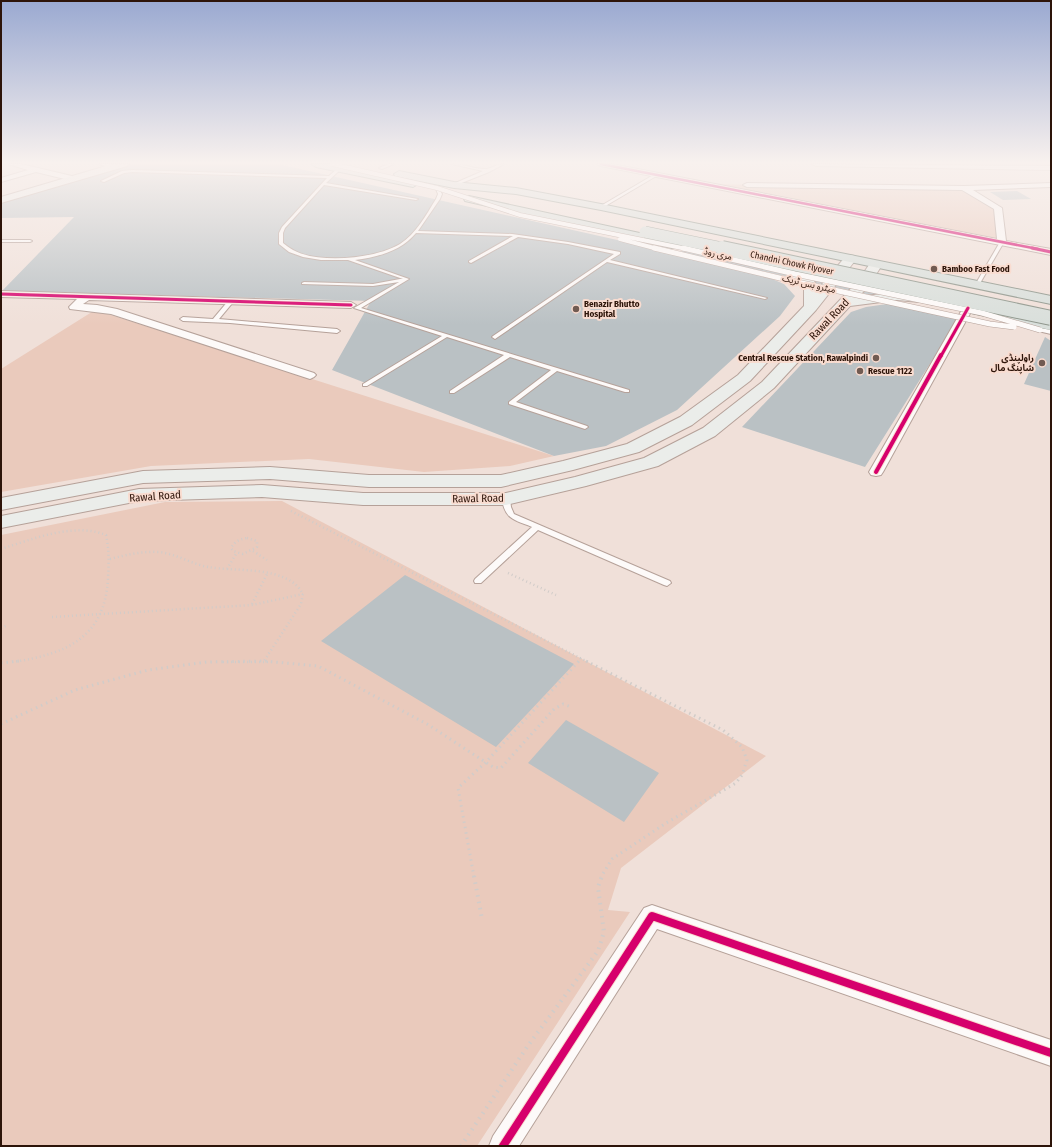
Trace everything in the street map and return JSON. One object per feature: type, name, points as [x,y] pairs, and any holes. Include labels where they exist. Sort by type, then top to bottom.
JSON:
[{"type":"main road","name":"مری روڈ","points":[[554,218],[863,284],[968,308],[1046,328]]},
{"type":"main road","name":"Chandni Chowk Flyover","points":[[588,218],[1051,310]]},
{"type":"main road","name":"Chandni Chowk Flyover","points":[[597,218],[1051,318]]},
{"type":"main road","points":[[653,218],[876,265],[1051,300]]},
{"type":"main road","name":"Rawal Road","points":[[1,504],[144,478],[270,473],[369,481],[500,481],[566,466],[632,448],[686,422],[744,378],[811,308],[850,259]]},
{"type":"main road","name":"Rawal Road","points":[[1,522],[139,496],[262,491],[363,499],[506,499],[579,482],[651,462],[709,432],[768,385],[863,284],[876,265]]},
{"type":"main road","points":[[790,269],[811,285],[811,308]]},
{"type":"main road","points":[[844,304],[897,296],[920,298]]},
{"type":"street","points":[[877,218],[1051,252]]},
{"type":"street","points":[[999,218],[1002,242]]},
{"type":"street","points":[[1,294],[351,305]]},
{"type":"street","points":[[87,296],[74,307],[97,308],[113,311],[310,375]]},
{"type":"street","points":[[876,472],[968,308]]},
{"type":"street","points":[[503,1146],[652,916],[1051,1053]]},
{"type":"lane","points":[[293,218],[283,228],[281,233],[281,243],[288,250],[303,255],[323,258],[346,258],[374,255],[390,250],[407,241],[425,218]]},
{"type":"lane","name":"میٹرو بس ٹریک","points":[[532,218],[604,233],[642,239],[795,274],[982,313],[1046,328],[1051,332]]},
{"type":"lane","points":[[415,232],[517,236],[568,243],[618,253],[495,337]]},
{"type":"lane","name":"میٹرو بس ٹریک","points":[[604,233],[631,243],[788,280],[990,324],[1046,328]]},
{"type":"lane","points":[[471,262],[517,236]]},
{"type":"lane","points":[[1,241],[30,241]]},
{"type":"lane","points":[[977,285],[1002,242]]},
{"type":"lane","points":[[346,258],[407,279]]},
{"type":"lane","points":[[608,261],[765,298]]},
{"type":"lane","points":[[304,283],[373,284],[407,279]]},
{"type":"lane","points":[[407,279],[357,308],[627,391]]},
{"type":"lane","points":[[215,320],[231,301]]},
{"type":"lane","points":[[183,319],[215,320],[337,331]]},
{"type":"lane","points":[[365,385],[447,335]]},
{"type":"lane","points":[[452,392],[510,354]]},
{"type":"lane","points":[[556,368],[511,403],[585,427]]},
{"type":"lane","points":[[506,499],[507,507],[511,516],[667,583]]},
{"type":"lane","points":[[478,581],[537,527]]},
{"type":"path","points":[[284,508],[723,730],[738,741],[745,751],[747,759],[744,775],[736,783],[666,823],[612,859],[603,872],[598,887],[604,932],[598,950],[527,1047],[461,1146]]},
{"type":"path","points":[[1,549],[38,538],[93,530],[100,531],[106,535],[110,559],[107,589],[101,614],[89,633],[74,644],[52,654],[24,661],[1,663]]},
{"type":"path","points":[[247,538],[257,540],[257,548],[253,551],[236,554],[232,551],[232,544],[241,539],[247,538]]},
{"type":"path","points":[[253,551],[267,560]]},
{"type":"path","points":[[110,559],[135,553],[158,552],[169,554],[207,567],[268,572],[295,583],[303,594],[301,604],[264,661]]},
{"type":"path","points":[[227,569],[236,554]]},
{"type":"path","points":[[494,567],[556,595]]},
{"type":"path","points":[[252,605],[268,572]]},
{"type":"path","points":[[52,617],[252,605],[303,594]]},
{"type":"path","points":[[1,628],[8,625]]},
{"type":"path","points":[[482,918],[458,792],[460,786],[486,762],[580,658]]},
{"type":"path","points":[[1,724],[75,690],[148,670],[207,662],[264,661],[318,666],[427,724],[493,767],[503,767],[554,709],[563,704],[572,707]]},
{"type":"shaded area","points":[[877,218],[999,218],[1002,242]]},
{"type":"shaded area","points":[[95,310],[554,456],[510,466],[424,472],[309,459],[151,466],[1,492],[1,369]]},
{"type":"shaded area","points":[[282,501],[766,756],[621,868],[608,910],[630,912],[477,1146],[1,1146],[1,535],[165,502]]},
{"type":"building","name":"Benazir Bhutto Hospital","points":[[73,218],[517,218],[711,261],[760,274],[784,284],[795,296],[780,316],[677,410],[606,446],[554,456],[332,370],[371,301],[2,291]]},
{"type":"building","points":[[684,250],[888,294],[885,298],[680,253]]},
{"type":"building","name":"Rescue 1122","points":[[901,302],[960,316],[865,467],[742,427],[851,312],[866,307]]},
{"type":"building","name":"راولپنڈی شاپنگ مال","points":[[1045,337],[1051,341],[1051,391],[1024,384]]},
{"type":"building","points":[[405,575],[574,664],[496,747],[321,641]]},
{"type":"building","points":[[566,720],[659,773],[624,822],[528,763]]},
{"type":"cycle path","points":[[875,218],[1051,252]]},
{"type":"cycle path","points":[[1,294],[351,305]]},
{"type":"cycle path","points":[[876,472],[968,308]]},
{"type":"cycle path","points":[[503,1146],[652,916],[1051,1053]]},
{"type":"place","name":"Bamboo Fast Food","points":[[934,269]]},
{"type":"place","name":"Benazir Bhutto Hospital","points":[[576,309]]},
{"type":"place","name":"Central Rescue Station, Rawalpindi","points":[[876,358]]},
{"type":"place","name":"راولپنڈی شاپنگ مال","points":[[1042,363]]},
{"type":"place","name":"Rescue 1122","points":[[860,371]]}]
